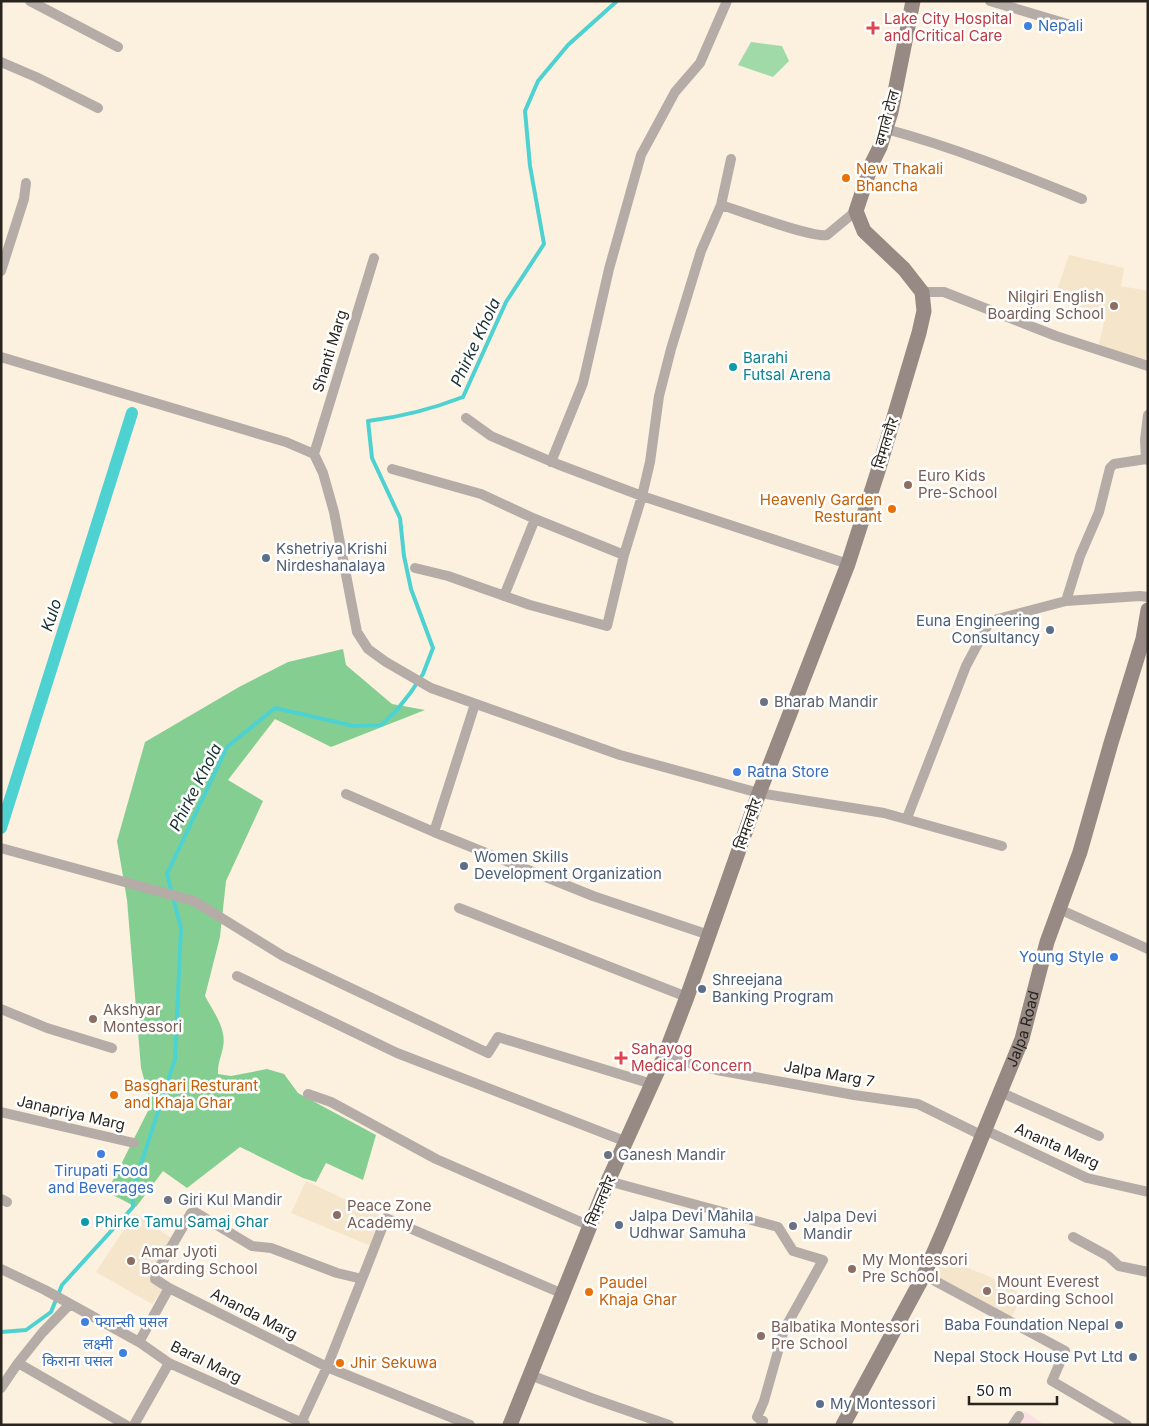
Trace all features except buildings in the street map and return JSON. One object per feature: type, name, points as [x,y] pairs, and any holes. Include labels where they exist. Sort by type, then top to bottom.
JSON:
[{"type":"main road","name":"बगाले टोल","points":[[856,211],[886,129],[913,1]]},
{"type":"main road","points":[[856,211],[864,231],[904,269],[922,292]]},
{"type":"main road","name":"सिमलचौर","points":[[510,1425],[608,1181],[664,1057],[687,997],[758,793],[848,564],[919,333],[924,311],[922,292]]},
{"type":"main road","name":"Jalpa Road","points":[[843,1425],[924,1275],[1022,1039],[1045,950],[1080,852],[1110,743],[1143,639],[1148,610]]},
{"type":"street","points":[[30,1],[118,47]]},
{"type":"street","points":[[551,462],[583,382],[609,269],[640,155],[675,92],[700,63],[727,1]]},
{"type":"street","points":[[990,1],[1074,26]]},
{"type":"street","points":[[1,62],[98,108]]},
{"type":"street","points":[[886,129],[965,154],[1082,199]]},
{"type":"street","points":[[415,568],[448,576],[530,605],[607,626],[624,555],[642,496],[651,457],[659,396],[671,349],[701,252],[721,205],[731,159]]},
{"type":"street","points":[[1,270],[24,199],[26,183]]},
{"type":"street","points":[[721,205],[804,232],[823,236],[828,236],[856,211]]},
{"type":"street","name":"Shanti Marg","points":[[314,454],[374,258]]},
{"type":"street","points":[[922,292],[944,292],[1056,336],[1148,366]]},
{"type":"street","points":[[1,358],[286,442],[314,454],[323,473],[334,512],[350,601],[361,640],[368,649],[386,662],[431,688],[620,755],[758,793],[884,812],[1002,846]]},
{"type":"street","points":[[1066,601],[1080,556],[1100,512],[1110,468],[1114,464],[1147,460],[1145,440],[1148,415]]},
{"type":"street","points":[[466,418],[491,436],[551,462],[642,496],[848,564]]},
{"type":"street","points":[[392,469],[481,494],[535,519],[624,555]]},
{"type":"street","points":[[504,596],[535,519]]},
{"type":"street","points":[[907,818],[966,666],[990,621],[1066,601],[1148,597]]},
{"type":"street","points":[[434,832],[475,704]]},
{"type":"street","points":[[346,794],[434,832],[593,896],[709,935]]},
{"type":"street","points":[[1,848],[194,902],[283,956],[488,1053],[498,1037],[652,1084]]},
{"type":"street","points":[[459,908],[687,997]]},
{"type":"street","points":[[1059,909],[1148,949]]},
{"type":"street","points":[[237,976],[397,1053],[627,1142]]},
{"type":"street","points":[[1,1010],[48,1028],[112,1048]]},
{"type":"street","name":"Jalpa Marg 7","points":[[664,1057],[717,1070],[854,1095],[918,1104],[984,1133]]},
{"type":"street","points":[[1000,1092],[1099,1136]]},
{"type":"street","points":[[308,1094],[331,1102],[436,1159],[590,1226]]},
{"type":"street","name":"Janapriya Marg","points":[[1,1112],[134,1143]]},
{"type":"street","name":"Ananta Marg","points":[[984,1133],[1087,1178],[1148,1192]]},
{"type":"street","points":[[608,1181],[778,1228],[793,1251],[823,1260],[784,1330],[764,1402],[757,1417],[763,1421],[761,1425]]},
{"type":"street","name":"Ananda Marg","points":[[362,1279],[271,1248],[252,1246],[195,1212],[190,1213],[156,1273],[155,1279],[169,1288],[326,1367],[470,1425]]},
{"type":"street","points":[[303,1424],[386,1218],[563,1294]]},
{"type":"street","points":[[1073,1237],[1108,1256],[1119,1266],[1148,1272]]},
{"type":"street","name":"Baral Marg","points":[[1,1268],[139,1342],[169,1363],[303,1424]]},
{"type":"street","points":[[924,1275],[1065,1351],[1052,1381],[1127,1425]]},
{"type":"street","points":[[139,1342],[169,1288]]},
{"type":"street","points":[[1,1388],[42,1333],[70,1304]]},
{"type":"street","points":[[18,1363],[126,1425]]},
{"type":"street","points":[[134,1425],[169,1363]]},
{"type":"street","points":[[530,1374],[591,1398],[669,1425]]},
{"type":"shaded area","name":"Nilgiri English Boarding School","points":[[1069,255],[1124,268],[1121,286],[1148,291],[1148,344],[1145,360],[1098,348],[1106,314],[1054,299]]},
{"type":"shaded area","name":"Peace Zone Academy","points":[[306,1181],[383,1217],[371,1246],[291,1213]]},
{"type":"shaded area","name":"Amar Jyoti Boarding School","points":[[135,1213],[174,1240],[149,1278],[164,1288],[152,1304],[96,1272]]},
{"type":"shaded area","name":"Mount Everest Boarding School","points":[[941,1257],[990,1277],[1023,1295],[1010,1320],[932,1277]]},
{"type":"shaded area","points":[[1025,1411],[1044,1425],[1015,1425]]},
{"type":"green space","points":[[751,42],[782,46],[789,61],[773,77],[738,65]]},
{"type":"green space","points":[[343,649],[346,665],[392,704],[425,710],[331,747],[275,719],[228,780],[263,801],[226,881],[220,937],[205,996],[218,1020],[224,1040],[218,1074],[231,1076],[267,1069],[284,1074],[298,1093],[376,1135],[363,1180],[326,1163],[316,1182],[303,1178],[240,1147],[187,1188],[163,1171],[136,1207],[107,1192],[151,1105],[141,1068],[127,900],[117,841],[145,742],[239,687],[288,662]]},
{"type":"waterway","name":"Phirke Khola","points":[[1,1332],[26,1330],[51,1312],[62,1285],[133,1207],[132,1192],[175,1059],[181,928],[167,874],[227,747],[275,708],[354,726],[381,725],[396,711],[423,674],[433,648],[411,589],[404,556],[400,518],[372,458],[368,421],[416,412],[463,397],[506,302],[544,244],[530,166],[525,111],[538,81],[568,45],[617,1]]},
{"type":"waterway","name":"Kulo","points":[[1,828],[132,413]]},
{"type":"place","name":"Nepali","points":[[1028,26]]},
{"type":"place","name":"Lake City Hospital and Critical Care","points":[[873,28]]},
{"type":"place","name":"New Thakali Bhancha","points":[[846,178]]},
{"type":"place","name":"Nilgiri English Boarding School","points":[[1114,306]]},
{"type":"place","name":"Barahi Futsal Arena","points":[[733,367]]},
{"type":"place","name":"Euro Kids Pre-School","points":[[908,485]]},
{"type":"place","name":"Heavenly Garden Resturant","points":[[892,509]]},
{"type":"place","name":"Kshetriya Krishi Nirdeshanalaya","points":[[266,558]]},
{"type":"place","name":"Euna Engineering Consultancy","points":[[1050,630]]},
{"type":"place","name":"Bharab Mandir","points":[[764,702]]},
{"type":"place","name":"Ratna Store","points":[[737,772]]},
{"type":"place","name":"Women Skills Development Organization","points":[[464,866]]},
{"type":"place","name":"Young Style","points":[[1114,957]]},
{"type":"place","name":"Shreejana Banking Program","points":[[702,989]]},
{"type":"place","name":"Akshyar Montessori","points":[[93,1019]]},
{"type":"place","name":"Sahayog Medical Concern","points":[[621,1058]]},
{"type":"place","name":"Basghari Resturant and Khaja Ghar","points":[[114,1095]]},
{"type":"place","name":"Tirupati Food and Beverages","points":[[101,1154]]},
{"type":"place","name":"Ganesh Mandir","points":[[608,1155]]},
{"type":"place","name":"Giri Kul Mandir","points":[[168,1200]]},
{"type":"place","name":"Peace Zone Academy","points":[[337,1215]]},
{"type":"place","name":"Phirke Tamu Samaj Ghar","points":[[85,1222]]},
{"type":"place","name":"Jalpa Devi Mahila Udhwar Samuha","points":[[619,1225]]},
{"type":"place","name":"Jalpa Devi Mandir","points":[[793,1226]]},
{"type":"place","name":"Amar Jyoti Boarding School","points":[[131,1261]]},
{"type":"place","name":"My Montessori Pre School","points":[[852,1269]]},
{"type":"place","name":"Mount Everest Boarding School","points":[[987,1291]]},
{"type":"place","name":"Paudel Khaja Ghar","points":[[589,1292]]},
{"type":"place","name":"फ्यान्सी पसल","points":[[85,1322]]},
{"type":"place","name":"Baba Foundation Nepal","points":[[1119,1325]]},
{"type":"place","name":"Balbatika Montessori Pre School","points":[[761,1336]]},
{"type":"place","name":"लक्ष्मी किराना पसल","points":[[123,1353]]},
{"type":"place","name":"Nepal Stock House Pvt Ltd","points":[[1133,1357]]},
{"type":"place","name":"Jhir Sekuwa","points":[[340,1363]]},
{"type":"place","name":"My Montessori","points":[[820,1404]]}]
